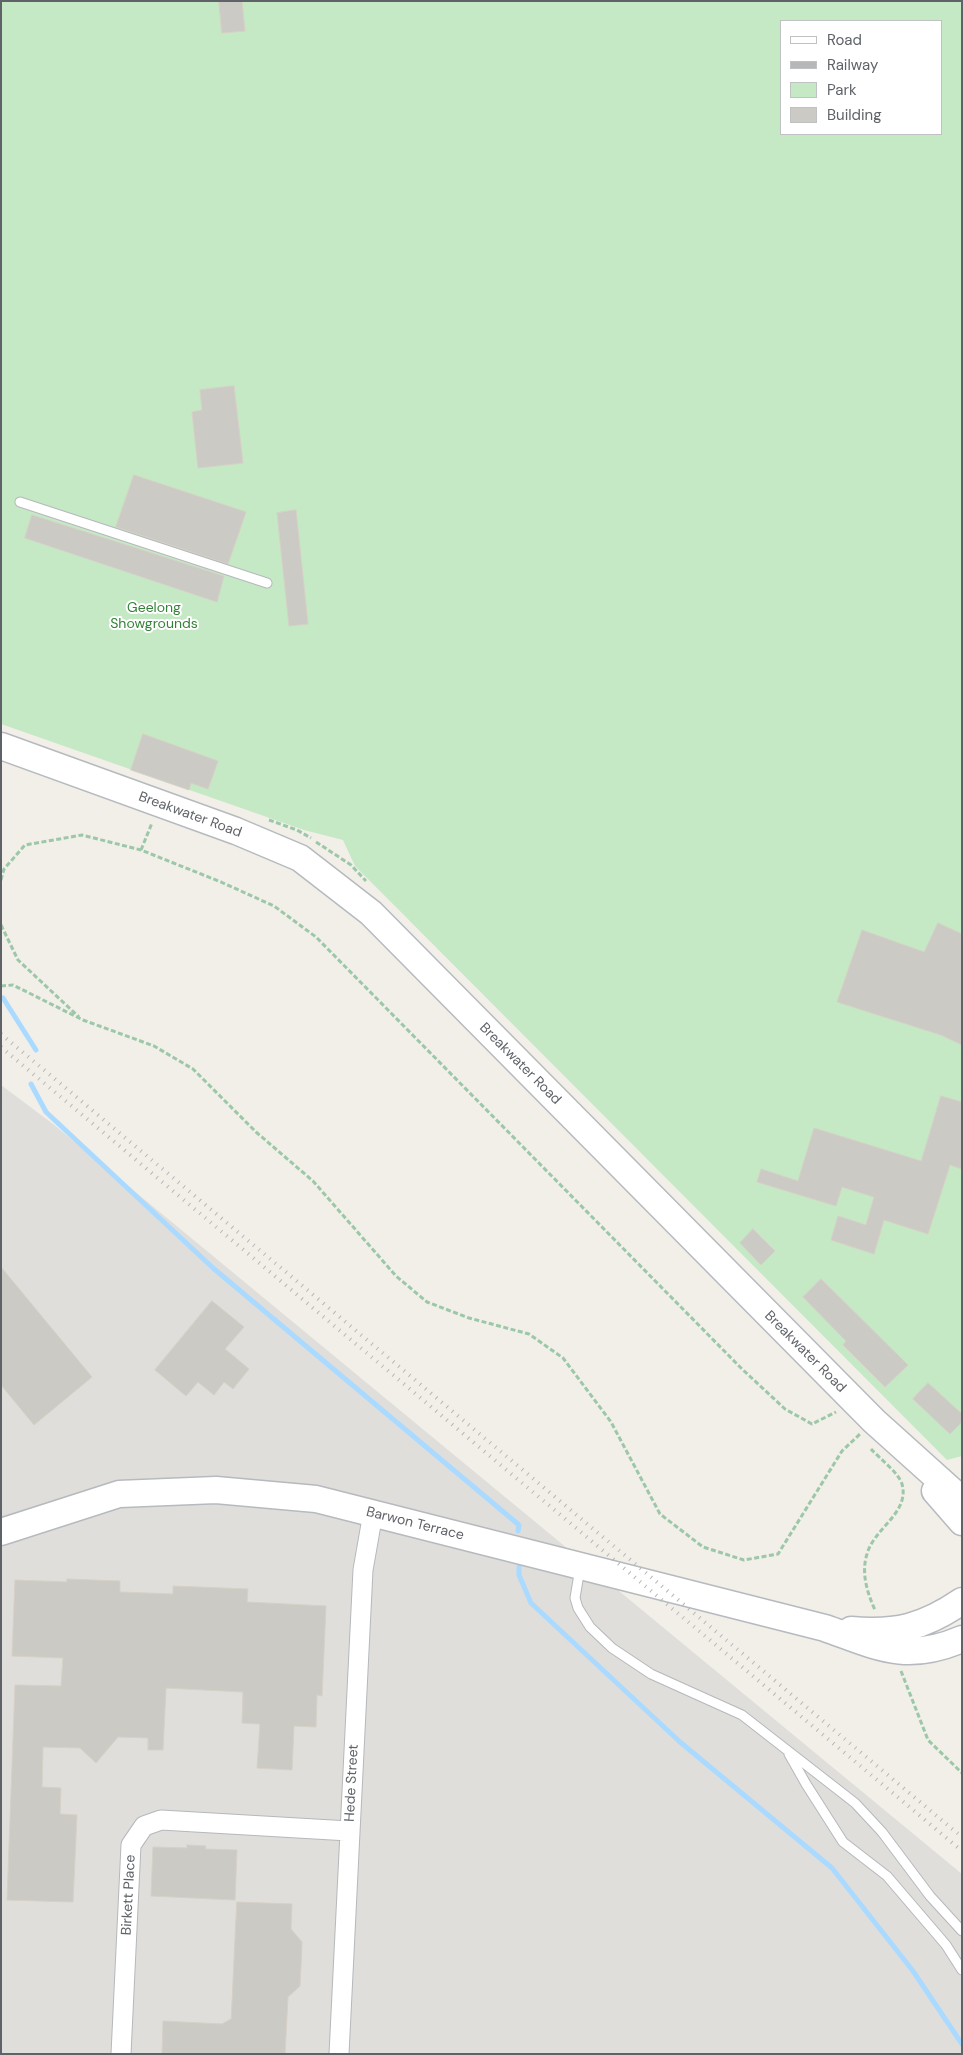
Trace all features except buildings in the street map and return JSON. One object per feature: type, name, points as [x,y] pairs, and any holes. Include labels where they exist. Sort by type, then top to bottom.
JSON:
[{"type":"street","name":"Breakwater Road","points":[[1,746],[236,831],[300,858],[371,913],[841,1409],[862,1429],[901,1448],[958,1502]]},
{"type":"street","name":"Barwon Terrace","points":[[1,1532],[119,1494],[216,1490],[316,1499],[825,1628],[923,1650],[962,1638]]},
{"type":"street","name":"Hede Street","points":[[339,2054],[362,1570],[373,1513]]},
{"type":"street","name":"Barwon Terrace","points":[[924,1623],[946,1606],[962,1585]]},
{"type":"street","name":"Barwon Terrace","points":[[887,1641],[924,1623],[962,1601]]},
{"type":"street","name":"Birkett Place","points":[[121,2054],[131,1845],[144,1826],[161,1820],[349,1831]]},
{"type":"lane","points":[[20,502],[267,583]]},
{"type":"lane","points":[[581,1565],[574,1592],[578,1608],[590,1628],[612,1648],[667,1682],[742,1714],[855,1803],[882,1832],[930,1896],[962,1931]]},
{"type":"lane","points":[[787,1750],[806,1784],[844,1842],[887,1876],[946,1945],[962,1970]]},
{"type":"path","points":[[141,850],[161,804]]},
{"type":"path","points":[[1,880],[4,869],[25,845],[82,835],[141,850],[274,906],[316,937],[742,1369],[785,1409],[812,1424],[841,1409]]},
{"type":"path","points":[[1,925],[18,960],[83,1020]]},
{"type":"path","points":[[1,986],[13,985],[83,1020],[154,1046],[194,1069],[256,1132],[313,1182],[396,1276],[428,1302],[469,1318],[530,1334],[563,1358],[611,1422],[660,1514],[703,1547],[744,1560],[778,1554],[842,1451],[862,1429],[900,1481],[903,1491],[901,1506],[877,1532],[869,1546],[865,1561],[866,1586],[928,1740],[962,1773]]},
{"type":"shaded area","points":[[1,1085],[53,1124],[962,1874],[962,2054],[1,2054]]},
{"type":"green space","name":"Geelong Showgrounds","points":[[1,1],[962,1],[962,1456],[947,1460],[355,866],[343,840],[304,830],[1,724]]},
{"type":"waterway","points":[[3,998],[36,1050]]},
{"type":"waterway","points":[[31,1084],[46,1112],[213,1268],[519,1525],[518,1531]]},
{"type":"waterway","points":[[519,1567],[519,1575],[531,1603],[680,1742],[832,1868],[913,1971],[962,2044]]},
{"type":"railway","points":[[1,1034],[962,1837]]},
{"type":"railway","points":[[1,1047],[962,1851]]}]
